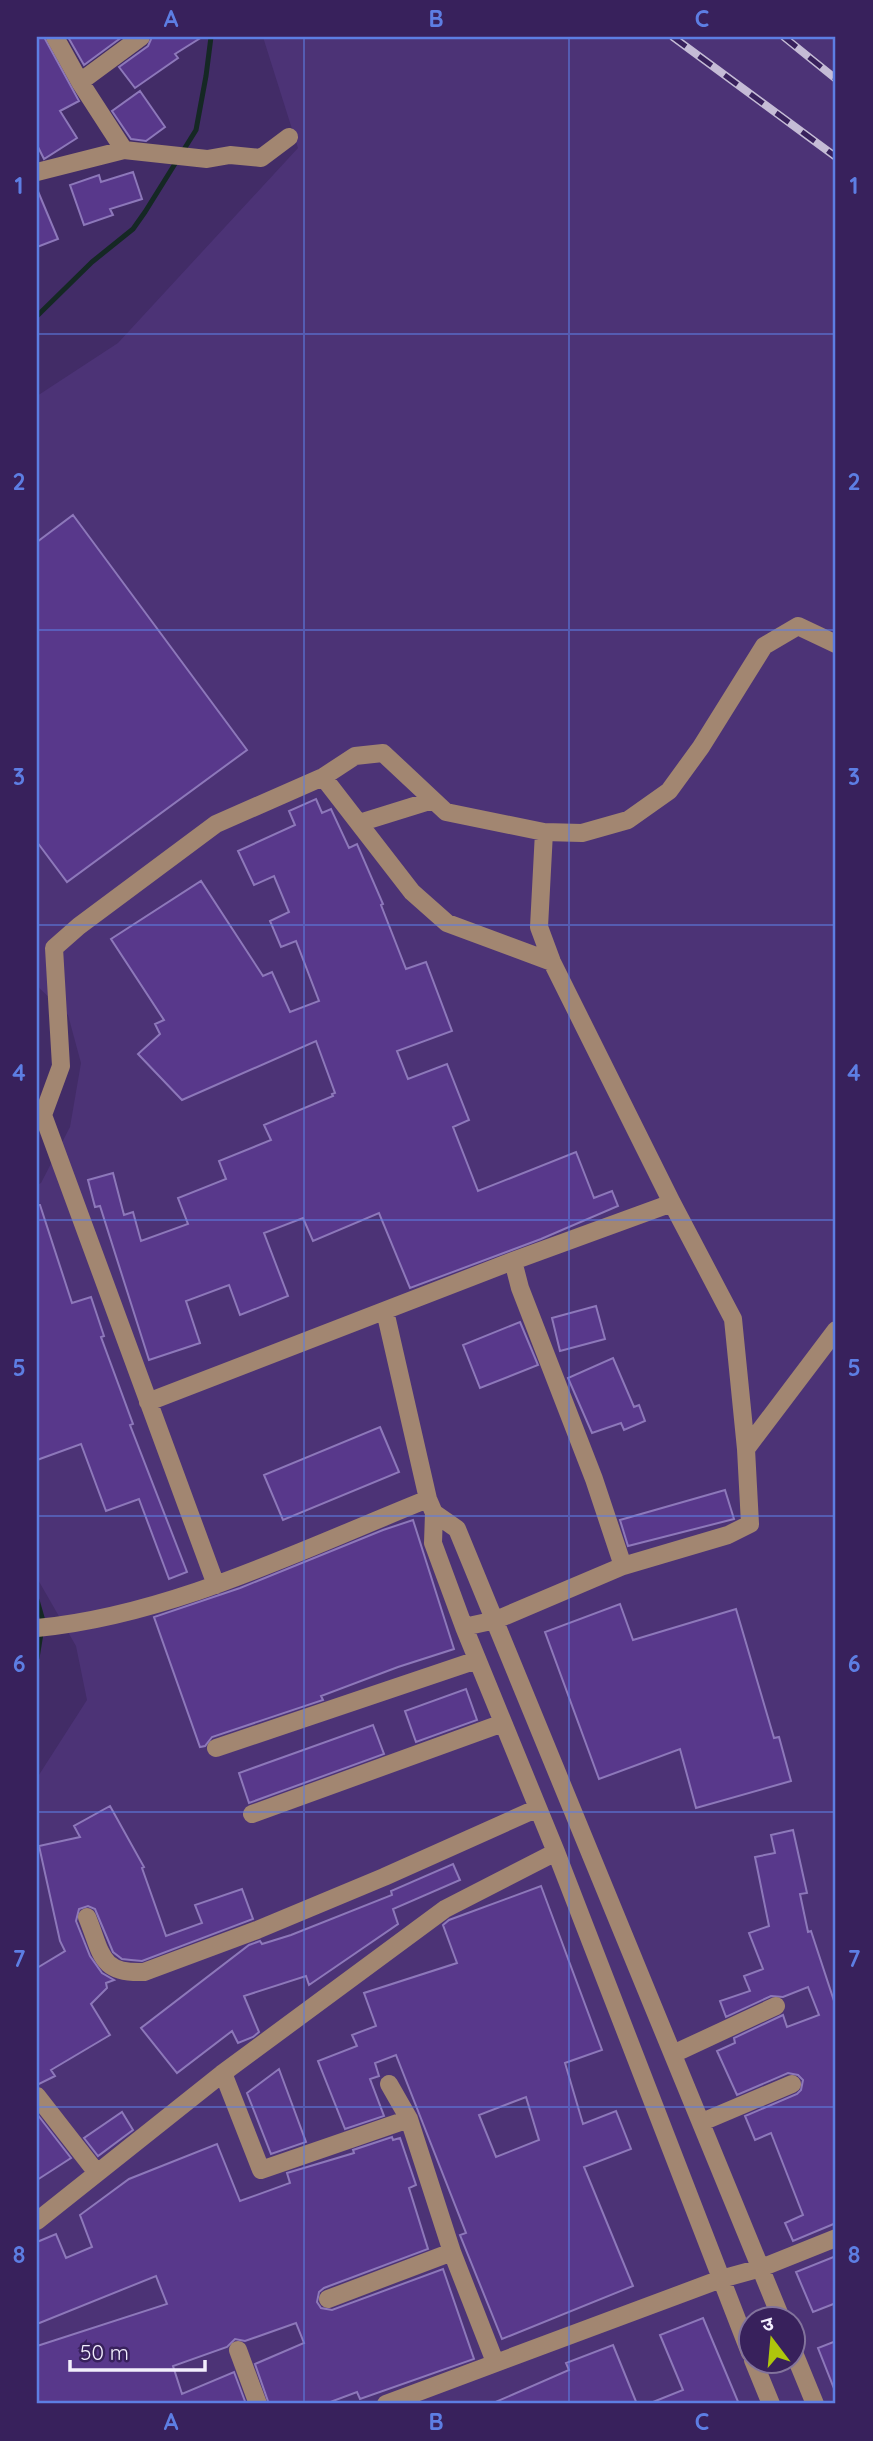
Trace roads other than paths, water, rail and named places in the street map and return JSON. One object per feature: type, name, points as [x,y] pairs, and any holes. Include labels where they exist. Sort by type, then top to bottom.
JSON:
[{"type":"street","points":[[55,37],[80,82],[124,150]]},
{"type":"street","points":[[80,82],[141,37]]},
{"type":"street","points":[[39,166],[124,150],[207,159],[230,155],[261,158],[289,137]]},
{"type":"street","points":[[216,1585],[43,1115],[61,1066],[54,948],[79,926],[216,824],[323,777],[355,756],[383,753],[446,812],[544,832],[582,833],[628,820],[669,791],[701,747],[764,646],[798,625],[836,643]]},
{"type":"street","points":[[323,777],[412,892],[447,923],[552,962]]},
{"type":"street","points":[[359,823],[433,800]]},
{"type":"street","points":[[464,1627],[496,1620],[623,1566],[728,1535],[750,1524],[746,1450],[733,1319],[552,962],[539,927],[544,832]]},
{"type":"street","points":[[148,1402],[513,1261],[672,1203]]},
{"type":"street","points":[[513,1261],[520,1288],[594,1479],[623,1566]]},
{"type":"street","points":[[385,1311],[431,1506],[433,1543],[736,2316]]},
{"type":"street","points":[[746,1450],[836,1330]]},
{"type":"street","points":[[46,1627],[74,1625],[186,1595],[431,1506]]},
{"type":"street","points":[[431,1506],[457,1529],[775,2304]]},
{"type":"street","points":[[216,1748],[477,1660]]},
{"type":"street","points":[[252,1814],[503,1723]]},
{"type":"street","points":[[88,1917],[106,1963],[120,1971],[144,1972],[257,1930],[371,1883],[538,1808]]},
{"type":"street","points":[[37,2221],[223,2073],[445,1909],[556,1852]]},
{"type":"street","points":[[673,2054],[776,2006]]},
{"type":"street","points":[[223,2073],[261,2170],[409,2119]]},
{"type":"street","points":[[389,2084],[409,2119],[452,2252],[495,2362]]},
{"type":"street","points":[[702,2122],[792,2084]]},
{"type":"street","points":[[37,2096],[97,2173]]},
{"type":"street","points":[[386,2404],[721,2279],[761,2269],[836,2238]]},
{"type":"street","points":[[328,2299],[452,2252]]},
{"type":"street","points":[[238,2350],[258,2404]]},
{"type":"street","points":[[758,2374],[771,2404]]},
{"type":"street","points":[[803,2374],[814,2404]]},
{"type":"waterway","points":[[37,316],[92,262],[133,229],[145,212],[196,130],[211,37]]},
{"type":"waterway","points":[[37,1600],[43,1621],[37,1658]]},
{"type":"railway","points":[[673,37],[836,157]]},
{"type":"railway","points":[[784,37],[836,79]]}]
